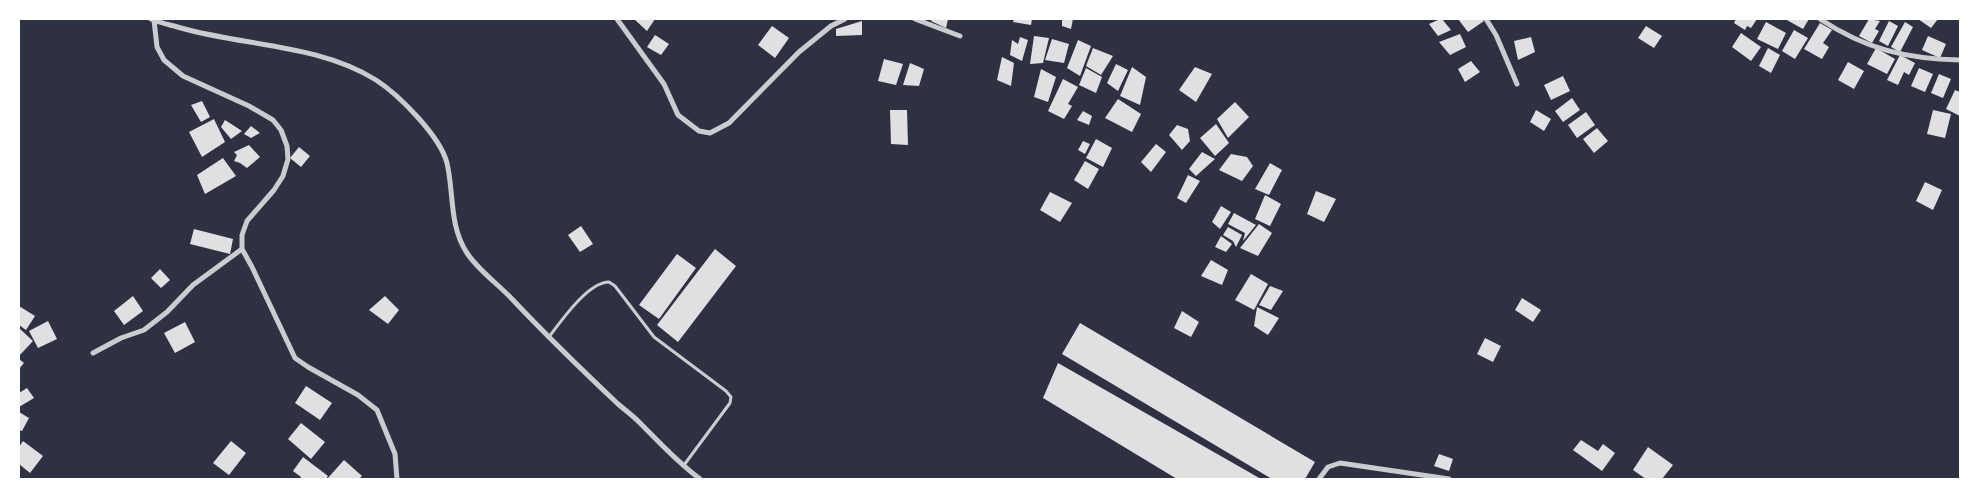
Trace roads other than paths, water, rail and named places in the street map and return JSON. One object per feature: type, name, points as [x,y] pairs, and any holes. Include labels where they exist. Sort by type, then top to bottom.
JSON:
[{"type":"street","points":[[616,19],[664,84],[678,115],[700,131],[710,133],[723,128],[729,123],[799,52],[831,26],[845,19]]},
{"type":"street","points":[[915,19],[960,36]]},
{"type":"street","points":[[1486,19],[1496,35],[1517,84]]},
{"type":"street","points":[[1820,19],[1868,46],[1904,56],[1960,60]]},
{"type":"street","points":[[397,479],[395,454],[378,410],[358,395],[294,358],[242,248],[242,235],[247,221],[274,190],[283,176],[288,159],[287,146],[281,130],[273,120],[250,106],[183,76],[164,60],[157,47],[153,20],[200,33],[294,51],[337,62],[375,80],[396,96],[416,115],[441,149],[447,162],[453,210],[459,238],[467,254],[549,337],[638,420],[683,467],[700,479]]},
{"type":"street","points":[[94,353],[121,338],[144,330],[167,312],[193,286],[242,248]]},
{"type":"street","points":[[1319,479],[1328,467],[1340,463],[1450,479]]},
{"type":"lane","points":[[549,337],[588,292],[598,284],[609,282],[615,286],[654,337],[726,391],[731,397],[730,403],[683,467]]}]
